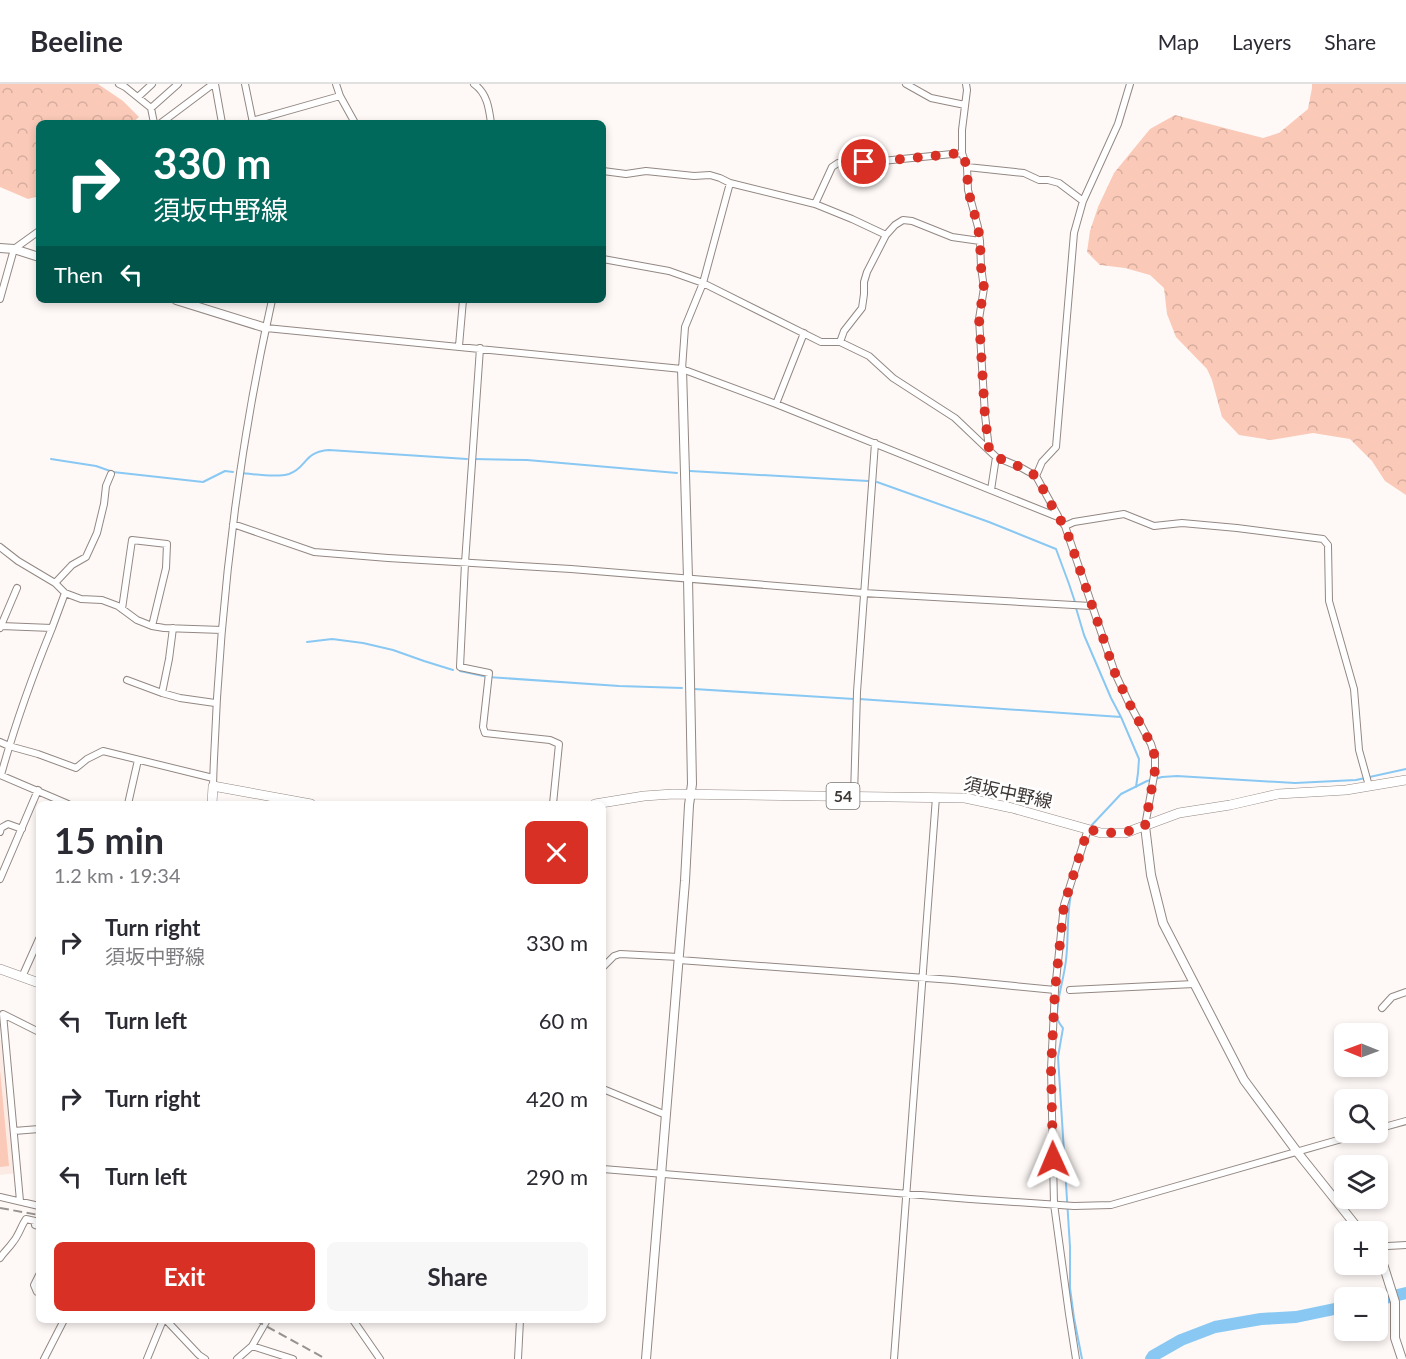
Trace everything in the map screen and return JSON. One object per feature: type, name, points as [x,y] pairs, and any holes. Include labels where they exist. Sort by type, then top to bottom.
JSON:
[{"type":"main road","name":"須坂中野線","points":[[606,802],[655,795],[690,794],[980,800],[1101,833],[1120,833],[1179,813],[1230,805],[1272,795],[1346,790],[1369,784],[1406,780]]},
{"type":"main road","points":[[212,801],[213,782],[275,801]]},
{"type":"main road","points":[[0,969],[36,982]]},
{"type":"street","points":[[138,97],[152,84]]},
{"type":"street","points":[[151,108],[178,84]]},
{"type":"street","points":[[165,120],[214,84],[221,120]]},
{"type":"street","points":[[245,84],[252,120]]},
{"type":"street","points":[[336,84],[353,120]]},
{"type":"street","points":[[474,84],[481,89],[485,97],[491,120]]},
{"type":"street","points":[[906,84],[931,98],[965,105]]},
{"type":"street","points":[[966,84],[962,153],[967,167],[968,190],[980,241],[984,288],[979,318],[989,449]]},
{"type":"street","points":[[1036,476],[1042,462],[1056,447],[1074,233],[1083,201],[1119,124],[1130,84]]},
{"type":"street","points":[[124,85],[151,108],[153,120]]},
{"type":"street","points":[[259,120],[340,96]]},
{"type":"street","points":[[815,204],[832,167],[837,163],[962,153]]},
{"type":"street","points":[[967,167],[1024,172],[1040,180],[1059,183],[1083,201]]},
{"type":"street","points":[[606,171],[626,174],[646,171],[694,176],[710,175],[730,183],[815,204],[886,235]]},
{"type":"street","points":[[646,1359],[692,784],[682,369],[685,327],[703,283],[730,183]]},
{"type":"street","points":[[840,342],[844,331],[862,308],[867,272],[886,235],[895,225],[903,220],[920,223],[952,237],[980,241]]},
{"type":"street","points":[[0,299],[14,249],[36,233]]},
{"type":"street","points":[[0,248],[14,249],[36,256]]},
{"type":"street","points":[[606,260],[669,271],[703,283],[821,342],[840,342],[869,356],[893,378],[955,418],[996,457],[1036,476],[1065,526],[1115,673],[1151,744],[1155,757],[1155,770],[1145,826],[1151,875],[1163,923],[1244,1080],[1352,1221]]},
{"type":"street","points":[[186,303],[266,328],[682,369],[776,404],[1058,517]]},
{"type":"street","points":[[0,742],[9,747],[38,754],[76,768],[103,751],[213,782],[225,580],[246,430],[271,303]]},
{"type":"street","points":[[459,346],[463,303]]},
{"type":"street","points":[[776,404],[804,333]]},
{"type":"street","points":[[480,348],[460,667],[489,673],[483,727],[485,733],[550,740],[559,744],[553,801]]},
{"type":"street","points":[[854,796],[857,692],[875,443]]},
{"type":"street","points":[[991,490],[996,457]]},
{"type":"street","points":[[55,583],[72,565],[86,557],[97,533],[106,486],[111,474]]},
{"type":"street","points":[[1065,526],[1074,522],[1124,514],[1154,526],[1182,524],[1226,527],[1323,539],[1328,545],[1329,601],[1354,689],[1359,750],[1369,784]]},
{"type":"street","points":[[233,524],[314,552],[571,569],[863,593],[1091,606]]},
{"type":"street","points":[[122,609],[132,540],[167,544],[166,568],[152,626]]},
{"type":"street","points":[[0,547],[18,561],[55,583],[65,593],[81,599],[102,600],[152,626],[222,630]]},
{"type":"street","points":[[17,588],[0,627],[52,628]]},
{"type":"street","points":[[62,801],[1,775],[30,682],[65,593]]},
{"type":"street","points":[[162,693],[173,628]]},
{"type":"street","points":[[127,680],[180,698],[216,703]]},
{"type":"street","points":[[129,801],[138,760]]},
{"type":"street","points":[[0,879],[38,790]]},
{"type":"street","points":[[894,1359],[936,798]]},
{"type":"street","points":[[0,832],[1,828],[8,824],[22,829]]},
{"type":"street","points":[[1076,1359],[1055,1204],[1051,1069],[1055,990],[1064,905],[1088,829]]},
{"type":"street","points":[[22,977],[36,946]]},
{"type":"street","points":[[606,964],[620,954],[1055,990]]},
{"type":"street","points":[[1070,990],[1194,984]]},
{"type":"street","points":[[1382,1008],[1392,997],[1406,992]]},
{"type":"street","points":[[20,1201],[3,1014],[36,1030]]},
{"type":"street","points":[[606,1090],[666,1115]]},
{"type":"street","points":[[1388,1126],[1406,1120]]},
{"type":"street","points":[[14,1131],[36,1129]]},
{"type":"street","points":[[606,1169],[1074,1206],[1111,1205],[1334,1142]]},
{"type":"street","points":[[0,1197],[36,1205]]},
{"type":"street","points":[[0,1258],[15,1241],[26,1219],[35,1221],[36,1225]]},
{"type":"street","points":[[1388,1246],[1406,1245]]},
{"type":"street","points":[[1387,1275],[1395,1302],[1395,1338],[1402,1359]]},
{"type":"street","points":[[44,1359],[62,1323]]},
{"type":"street","points":[[147,1359],[163,1323]]},
{"type":"street","points":[[167,1323],[205,1359]]},
{"type":"street","points":[[237,1359],[252,1346],[265,1323]]},
{"type":"street","points":[[355,1323],[380,1359]]},
{"type":"street","points":[[518,1359],[520,1323]]},
{"type":"street","points":[[252,1346],[293,1359]]},
{"type":"shaded area","points":[[0,1040],[5,1040],[18,1173],[0,1175]]},
{"type":"green space","points":[[0,84],[98,84],[123,101],[139,117],[136,120],[36,120],[36,197],[28,199],[0,187]]},
{"type":"green space","points":[[1312,84],[1406,84],[1406,495],[1385,481],[1372,461],[1350,439],[1313,433],[1271,440],[1239,435],[1222,417],[1207,369],[1176,337],[1167,314],[1164,288],[1150,275],[1125,268],[1100,265],[1087,252],[1090,231],[1098,207],[1114,173],[1150,129],[1175,115],[1263,138],[1279,133],[1308,109]]},
{"type":"green space","points":[[0,1070],[9,1166],[0,1167]]},
{"type":"waterway","points":[[241,473],[272,476],[289,474],[314,454],[329,450],[467,459]]},
{"type":"waterway","points":[[51,459],[96,466],[113,472],[203,482],[225,471],[233,472]]},
{"type":"waterway","points":[[474,459],[527,460],[677,473]]},
{"type":"waterway","points":[[690,471],[868,481]]},
{"type":"waterway","points":[[877,482],[1056,549],[1075,602]]},
{"type":"waterway","points":[[1076,608],[1084,635],[1139,759],[1136,787]]},
{"type":"waterway","points":[[307,642],[332,639],[363,643],[393,650],[453,670]]},
{"type":"waterway","points":[[460,671],[488,677],[682,688]]},
{"type":"waterway","points":[[694,689],[854,699]]},
{"type":"waterway","points":[[859,699],[1121,717]]},
{"type":"waterway","points":[[1090,827],[1121,794],[1147,781],[1162,777],[1295,783],[1356,780],[1406,769]]},
{"type":"waterway","points":[[1072,890],[1066,960],[1057,1016],[1063,1028],[1058,1057],[1070,1247],[1070,1288],[1082,1359]]},
{"type":"waterway","points":[[1388,1297],[1406,1293]]},
{"type":"waterway","points":[[1151,1359],[1181,1340],[1215,1327],[1261,1319],[1296,1317],[1334,1309]]},
{"type":"railway","points":[[0,1208],[36,1214]]},
{"type":"railway","points":[[260,1323],[326,1359]]},
{"type":"route","points":[[864,162],[962,153],[967,167],[968,190],[980,241],[984,288],[979,318],[989,449],[996,457],[1036,476],[1065,526],[1115,673],[1151,744],[1155,757],[1155,770],[1145,826],[1120,833],[1105,833],[1088,829],[1064,905],[1055,990],[1051,1069],[1053,1159]]}]
